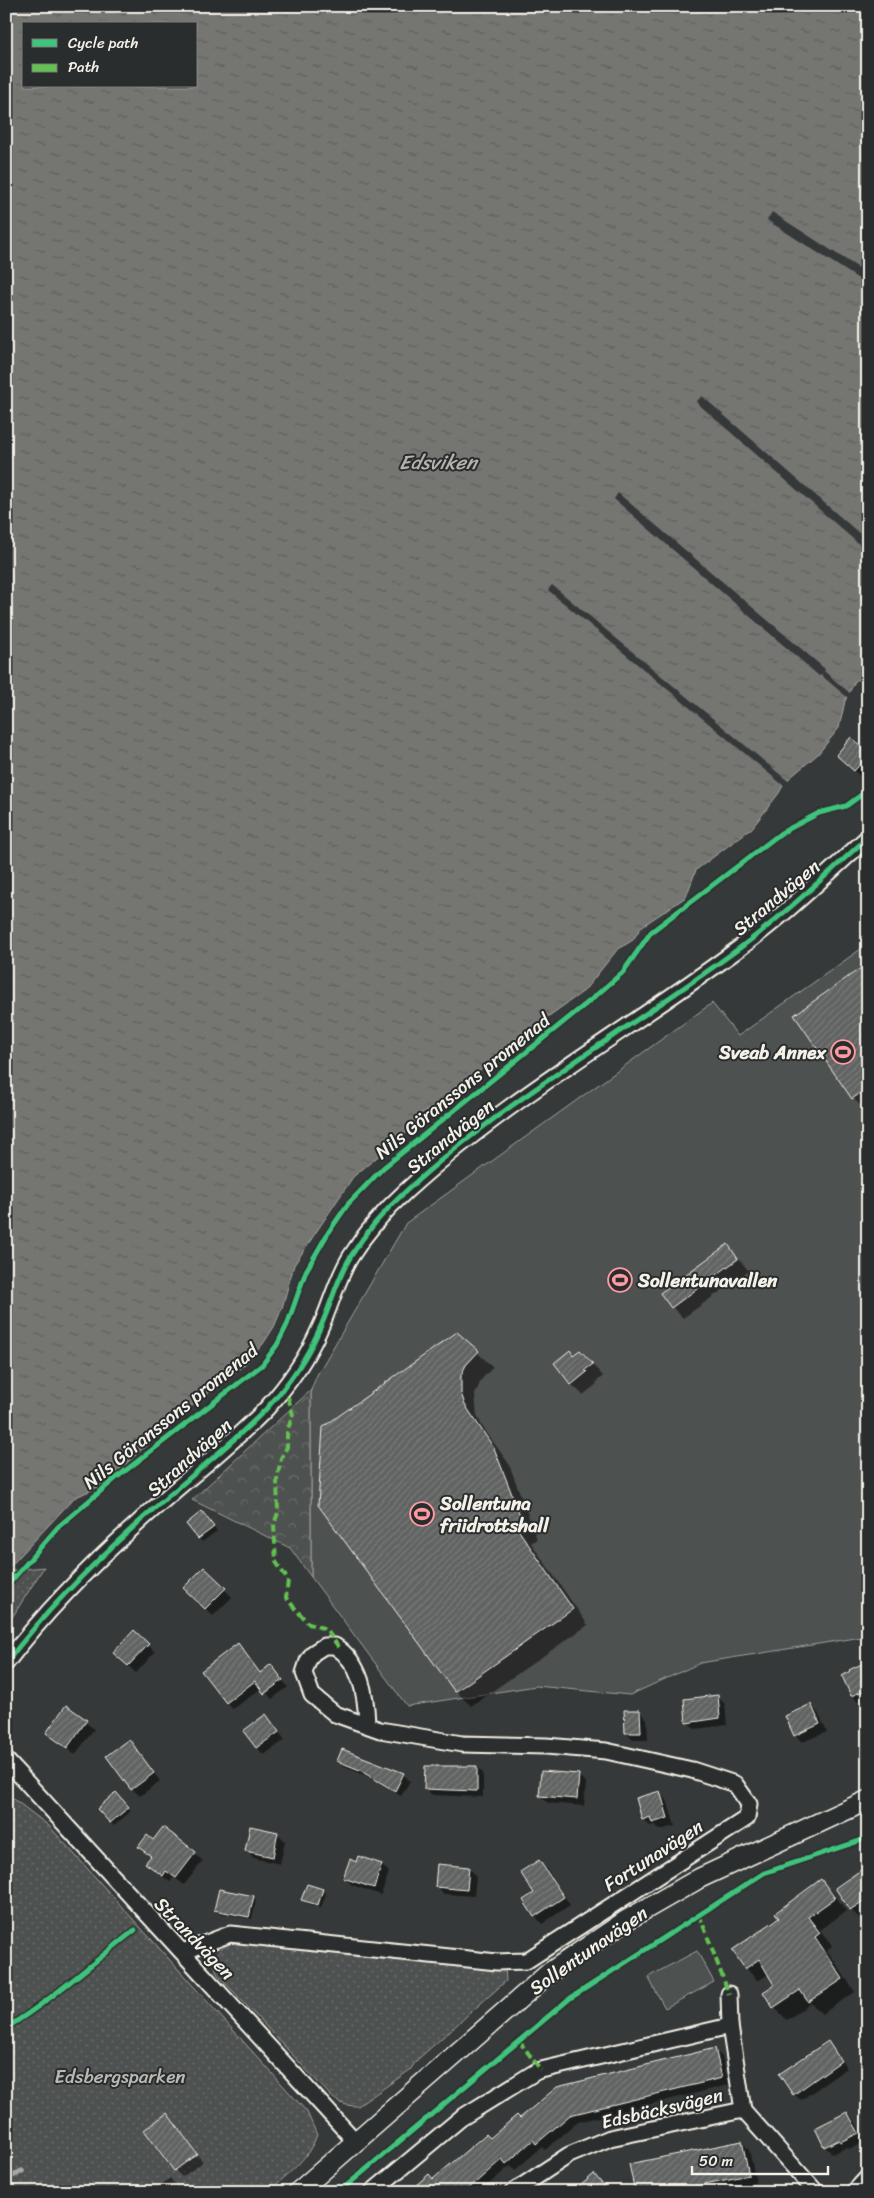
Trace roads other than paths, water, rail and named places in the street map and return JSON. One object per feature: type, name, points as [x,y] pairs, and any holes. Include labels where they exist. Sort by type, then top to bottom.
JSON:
[{"type":"street","name":"Strandvägen","points":[[6,1663],[35,1625],[84,1574],[137,1523],[266,1408],[300,1367],[320,1329],[350,1257],[372,1226],[404,1193],[442,1159],[505,1111],[733,953],[782,915],[868,837]]},
{"type":"street","name":"Fortunavägen","points":[[183,1952],[230,1934],[497,1962],[526,1961],[747,1818],[749,1804],[735,1784],[692,1770],[606,1751],[546,1746],[462,1744],[380,1730],[335,1714],[312,1695],[304,1673],[308,1661],[320,1648],[335,1646],[353,1664],[364,1691],[367,1724]]},
{"type":"street","name":"Strandvägen","points":[[6,1760],[149,1919],[183,1952],[356,2142]]},
{"type":"street","name":"Sollentunavägen","points":[[298,2192],[550,1972],[625,1921],[700,1878],[868,1800]]},
{"type":"street","name":"Edsbäcksvägen","points":[[729,1994],[730,2026],[743,2110],[816,2192]]},
{"type":"street","points":[[372,2192],[461,2118],[537,2071],[730,2026]]},
{"type":"street","name":"Edsbäcksvägen","points":[[513,2192],[569,2156],[610,2138],[743,2110]]},
{"type":"street","points":[[854,2192],[868,2177]]},
{"type":"water","name":"Edsviken","points":[[6,6],[868,6],[868,675],[855,681],[845,701],[839,728],[818,754],[785,782],[779,793],[752,828],[696,870],[686,897],[641,927],[633,940],[617,950],[584,991],[528,1031],[438,1105],[420,1114],[411,1129],[353,1177],[294,1265],[282,1308],[274,1327],[263,1344],[244,1365],[174,1420],[98,1487],[74,1498],[6,1571]]},
{"type":"waterway","points":[[6,2179],[22,2171]]},
{"type":"place","name":"Sveab Annex","points":[[843,1052]]},
{"type":"place","name":"Sollentunavallen","points":[[620,1280]]},
{"type":"place","name":"Sollentuna friidrottshall","points":[[422,1514]]},
{"type":"park label","name":"Edsbergsparken","points":[[120,2076]]}]
